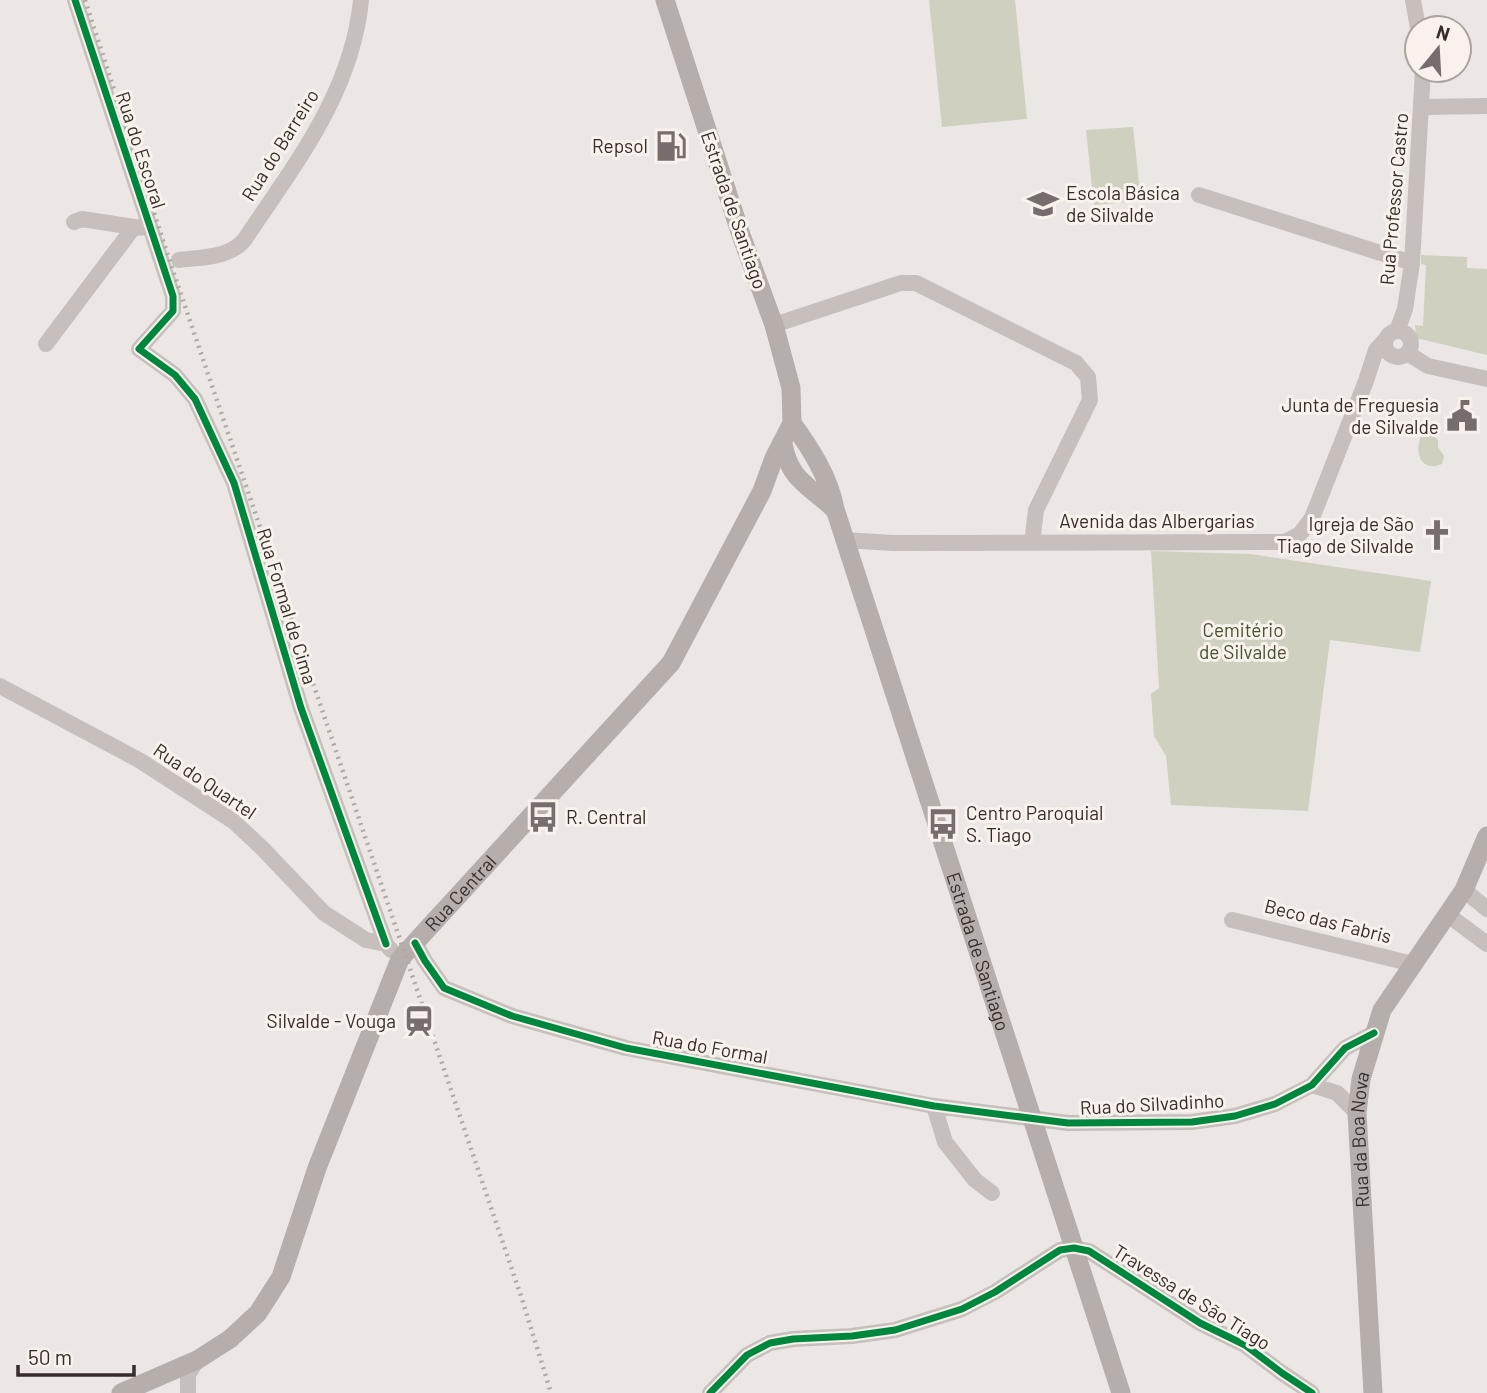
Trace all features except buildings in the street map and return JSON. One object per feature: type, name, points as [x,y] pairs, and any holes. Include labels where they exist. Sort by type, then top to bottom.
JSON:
[{"type":"main road","name":"Estrada de Santiago","points":[[665,0],[741,235],[774,325],[791,388],[792,434],[822,470],[832,493],[1121,1393]]},
{"type":"main road","name":"Rua Central","points":[[121,1393],[197,1360],[230,1339],[258,1313],[281,1277],[317,1168],[400,959],[671,663],[773,477],[792,434]]},
{"type":"main road","points":[[773,477],[804,465],[822,470]]},
{"type":"main road","points":[[773,477],[803,483],[835,509]]},
{"type":"main road","name":"Rua da Boa Nova","points":[[1374,1393],[1357,1114],[1361,1079],[1382,1010],[1464,890],[1487,836]]},
{"type":"street","name":"Rua do Escoral","points":[[75,0],[142,228],[173,296],[173,311]]},
{"type":"street","name":"Rua do Barreiro","points":[[179,260],[230,252],[246,239],[336,97],[349,60],[360,16],[361,0]]},
{"type":"street","name":"Rua Professor Castro","points":[[1391,335],[1405,309],[1412,263],[1423,84]]},
{"type":"street","points":[[1423,107],[1487,106]]},
{"type":"street","points":[[1199,195],[1412,263]]},
{"type":"street","name":"Rua do Escoral","points":[[74,222],[82,219],[142,228]]},
{"type":"street","name":"Rua do Escoral","points":[[46,344],[142,228]]},
{"type":"street","points":[[774,325],[901,283],[916,283],[1076,363],[1088,377],[1090,400],[1036,509],[1032,543]]},
{"type":"street","name":"Rua Formal de Cima","points":[[173,311],[138,349],[175,375],[195,398],[234,483],[301,708],[386,944]]},
{"type":"street","points":[[1401,355],[1411,345],[1409,337],[1391,335],[1385,349],[1429,366],[1487,379]]},
{"type":"street","name":"Avenida das Albergarias","points":[[845,540],[893,543],[1285,542],[1300,534],[1311,518],[1376,350],[1391,335]]},
{"type":"street","name":"Avenida das Albergarias","points":[[1366,381],[1401,355]]},
{"type":"street","name":"Rua do Quartel","points":[[0,686],[139,760],[233,821],[324,914],[366,940],[386,944],[400,959]]},
{"type":"street","points":[[1464,890],[1487,909]]},
{"type":"street","points":[[1448,915],[1487,944]]},
{"type":"street","name":"Beco das Fabris","points":[[1232,920],[1413,964]]},
{"type":"street","name":"Rua do Formal","points":[[415,943],[444,988],[512,1017],[626,1048],[934,1106],[1031,1119]]},
{"type":"street","name":"Rua do Silvadinho","points":[[1031,1119],[1088,1124],[1192,1122],[1245,1113],[1275,1104],[1312,1085],[1345,1048],[1374,1034]]},
{"type":"street","points":[[1312,1085],[1337,1093],[1357,1114]]},
{"type":"street","points":[[934,1106],[945,1142],[975,1180],[992,1193]]},
{"type":"street","points":[[710,1393],[747,1355],[770,1343],[895,1330],[962,1309],[995,1292],[1060,1250],[1074,1248]]},
{"type":"street","name":"Travessa de São Tiago","points":[[1074,1248],[1089,1251],[1200,1323],[1245,1345],[1312,1393]]},
{"type":"street","points":[[188,1393],[188,1375],[197,1360]]},
{"type":"green space","points":[[929,0],[1015,0],[1027,119],[942,127]]},
{"type":"green space","points":[[1133,127],[1141,201],[1094,205],[1086,130]]},
{"type":"green space","points":[[1421,255],[1467,257],[1467,268],[1487,269],[1487,355],[1416,338],[1415,325],[1423,326],[1426,265],[1421,264]]},
{"type":"green space","points":[[1429,431],[1438,440],[1438,447],[1444,456],[1442,464],[1435,466],[1424,464],[1419,455],[1421,436]]},
{"type":"green space","name":"Cemitério de Silvalde","points":[[1151,551],[1250,554],[1431,581],[1420,652],[1330,640],[1308,811],[1171,805],[1166,756],[1154,736],[1151,694],[1159,688]]},
{"type":"railway","points":[[85,0],[170,262],[522,1299],[551,1393]]},
{"type":"cycle path","points":[[75,0],[173,296],[173,311],[139,349],[175,375],[195,399],[234,483],[301,708],[386,944]]},
{"type":"cycle path","points":[[415,943],[444,988],[512,1016],[626,1048],[934,1106],[1068,1123],[1192,1122],[1235,1116],[1275,1104],[1312,1085],[1345,1048],[1374,1033]]},
{"type":"cycle path","points":[[710,1393],[747,1355],[770,1343],[895,1330],[962,1309],[995,1292],[1060,1250],[1074,1248],[1089,1251],[1200,1323],[1245,1345],[1312,1393]]},
{"type":"place","name":"Repsol","points":[[671,146]]},
{"type":"place","name":"Escola Básica de Silvalde","points":[[1043,204]]},
{"type":"place","name":"Junta de Freguesia de Silvalde","points":[[1462,416]]},
{"type":"place","name":"Igreja de São Tiago de Silvalde","points":[[1437,535]]},
{"type":"place","name":"R. Central","points":[[543,817]]},
{"type":"place","name":"Centro Paroquial S. Tiago","points":[[943,824]]},
{"type":"place","name":"Silvalde - Vouga","points":[[419,1021]]}]
